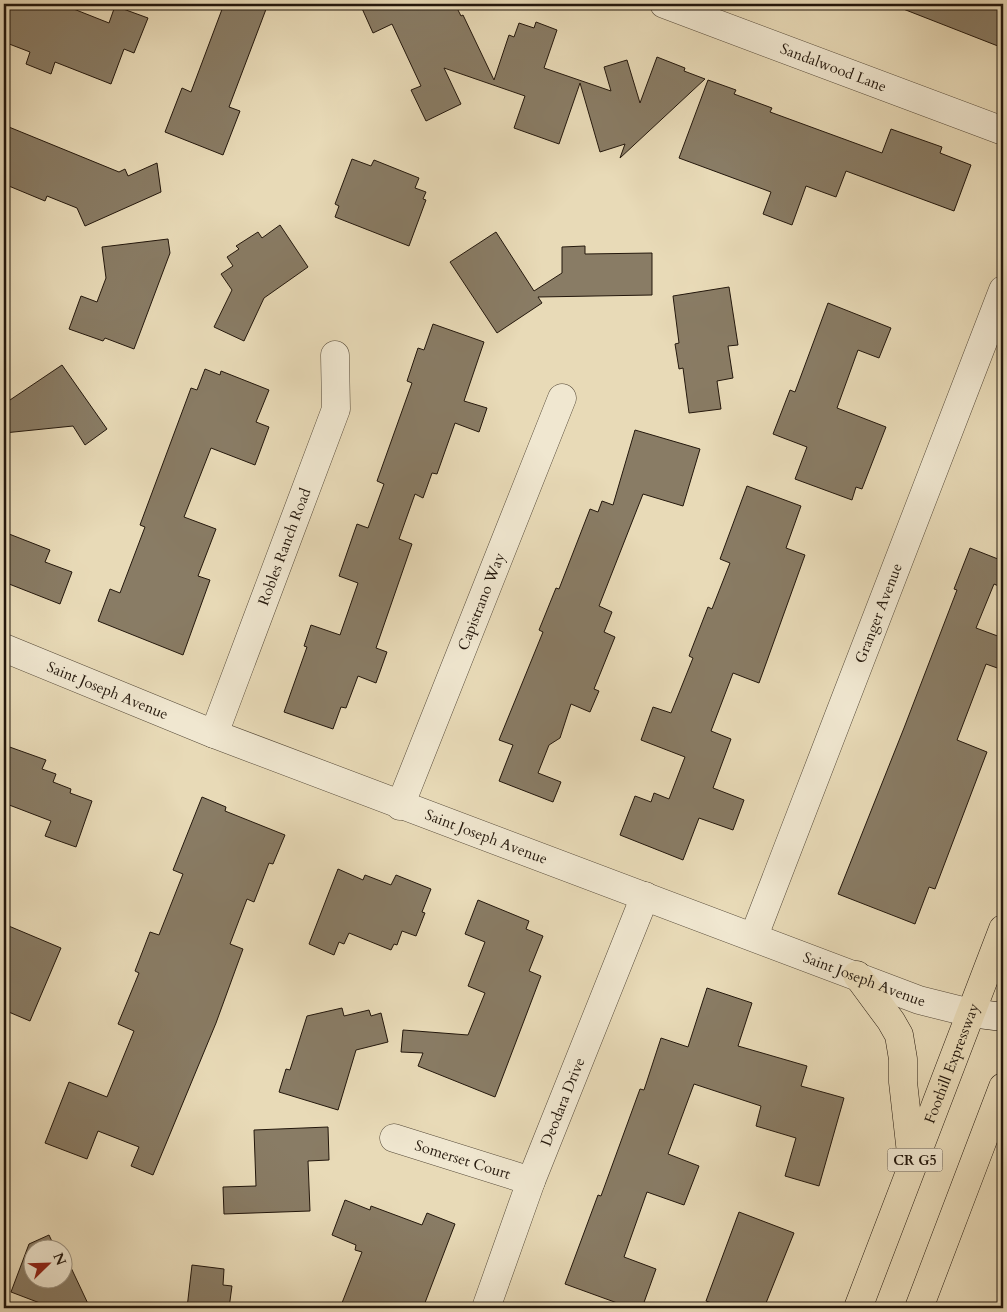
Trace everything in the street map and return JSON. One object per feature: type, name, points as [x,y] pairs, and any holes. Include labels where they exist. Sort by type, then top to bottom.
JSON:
[{"type":"highway","name":"Foothill Expressway","points":[[858,1308],[1003,929]]},
{"type":"highway","points":[[857,976],[891,1021],[899,1035],[913,1165]]},
{"type":"highway","points":[[918,1308],[998,1110],[1003,1086]]},
{"type":"street","name":"Sandalwood Lane","points":[[664,4],[1003,131]]},
{"type":"street","name":"Granger Avenue","points":[[754,936],[1003,290]]},
{"type":"street","name":"Robles Ranch Road","points":[[214,734],[336,409],[335,355]]},
{"type":"street","name":"Capistrano Way","points":[[400,806],[562,398]]},
{"type":"street","name":"Saint Joseph Avenue","points":[[4,648],[214,734],[400,806],[754,936],[919,1000],[972,1013],[1003,1017]]},
{"type":"street","name":"Deodara Drive","points":[[486,1308],[531,1181],[645,896]]},
{"type":"street","name":"Somerset Court","points":[[394,1138],[531,1181]]},
{"type":"building","points":[[4,4],[61,4],[109,23],[115,6],[148,18],[134,53],[124,49],[111,84],[55,62],[51,74],[26,64],[30,52],[4,42]]},
{"type":"building","points":[[224,4],[268,4],[229,107],[240,111],[223,155],[165,132],[182,88],[191,92]]},
{"type":"building","points":[[360,4],[455,4],[461,16],[463,15],[494,80],[509,35],[514,37],[519,23],[534,28],[536,22],[557,30],[544,68],[611,91],[604,67],[627,60],[640,103],[657,57],[685,68],[684,71],[705,79],[620,158],[625,144],[600,152],[580,83],[559,144],[514,128],[525,96],[444,68],[461,104],[426,121],[411,90],[421,86],[392,24],[373,33]]},
{"type":"building","points":[[1003,4],[1003,48],[893,5]]},
{"type":"building","points":[[708,80],[736,90],[734,94],[772,108],[770,112],[882,153],[891,129],[942,147],[940,153],[971,165],[954,211],[846,171],[836,197],[806,186],[792,225],[763,214],[771,192],[679,158]]},
{"type":"building","points":[[4,125],[119,172],[125,169],[128,176],[157,163],[161,192],[85,226],[77,208],[47,196],[45,201],[4,184]]},
{"type":"building","points":[[352,159],[371,166],[374,160],[419,178],[415,188],[426,192],[423,199],[426,200],[409,246],[335,217],[339,206],[335,204]]},
{"type":"building","points":[[280,225],[308,267],[264,298],[244,341],[214,327],[232,290],[221,274],[233,266],[227,257],[239,249],[236,246],[258,232],[262,238]]},
{"type":"building","points":[[496,232],[534,291],[562,273],[562,247],[585,246],[585,254],[652,253],[652,295],[538,297],[542,303],[497,333],[450,262]]},
{"type":"building","points":[[168,239],[170,253],[134,349],[105,338],[103,341],[69,329],[81,296],[97,302],[106,278],[102,247]]},
{"type":"building","points":[[729,287],[738,345],[728,346],[733,378],[717,381],[721,409],[689,413],[683,368],[679,369],[675,344],[679,343],[673,296]]},
{"type":"building","points":[[828,303],[891,328],[879,358],[858,350],[837,408],[886,427],[862,489],[856,487],[852,500],[795,479],[807,447],[773,434],[790,390],[795,392]]},
{"type":"building","points":[[433,324],[484,342],[464,401],[487,408],[479,432],[455,423],[437,474],[432,473],[423,498],[415,494],[399,539],[412,544],[376,648],[387,652],[376,683],[358,676],[346,708],[341,707],[333,729],[284,712],[307,647],[304,646],[311,625],[340,635],[358,583],[339,576],[357,524],[368,528],[384,484],[377,481],[412,383],[407,381],[418,348],[424,350]]},
{"type":"building","points":[[62,365],[107,429],[85,445],[73,426],[4,433],[4,404]]},
{"type":"building","points":[[205,369],[220,375],[221,371],[269,390],[256,422],[269,427],[255,465],[211,448],[184,517],[216,529],[198,576],[210,580],[183,655],[98,621],[110,589],[120,593],[145,527],[140,525],[191,388],[197,390]]},
{"type":"building","points":[[635,430],[700,449],[683,506],[643,494],[599,606],[612,612],[604,632],[615,637],[594,689],[599,691],[590,712],[571,704],[560,738],[549,745],[538,773],[561,782],[553,802],[499,781],[513,745],[499,740],[543,632],[539,630],[556,588],[559,589],[590,509],[598,512],[602,501],[613,505]]},
{"type":"building","points":[[747,486],[801,506],[786,548],[805,555],[759,683],[733,673],[711,731],[731,739],[713,788],[744,800],[733,830],[699,818],[683,860],[620,835],[635,796],[651,802],[654,793],[669,799],[685,757],[641,740],[653,707],[671,713],[693,658],[689,656],[708,607],[712,609],[730,563],[720,559]]},
{"type":"building","points":[[4,532],[50,550],[45,562],[72,572],[60,604],[4,582]]},
{"type":"building","points":[[970,548],[1003,561],[1003,588],[994,584],[976,628],[1003,638],[1003,670],[986,664],[957,740],[987,752],[935,889],[929,887],[915,924],[838,894],[957,590],[954,589]]},
{"type":"building","points":[[4,745],[46,760],[42,769],[56,774],[53,782],[71,789],[70,793],[92,801],[76,847],[45,836],[51,821],[4,803]]},
{"type":"building","points":[[202,797],[226,807],[225,811],[285,835],[273,864],[269,863],[254,902],[247,899],[230,944],[243,949],[216,1023],[153,1175],[131,1166],[139,1147],[98,1131],[87,1159],[45,1143],[69,1082],[107,1097],[134,1031],[118,1024],[139,973],[135,971],[150,932],[159,935],[183,874],[173,870]]},
{"type":"building","points":[[338,869],[363,880],[365,875],[391,885],[396,875],[431,889],[422,912],[425,913],[416,936],[402,931],[397,945],[394,944],[391,950],[349,933],[344,944],[339,942],[334,955],[309,944]]},
{"type":"building","points":[[478,900],[529,921],[526,929],[543,936],[529,971],[541,976],[495,1097],[418,1066],[423,1053],[401,1052],[403,1030],[468,1035],[485,993],[468,986],[485,942],[465,934]]},
{"type":"building","points":[[4,924],[61,948],[30,1021],[4,1010]]},
{"type":"building","points":[[707,988],[752,1003],[738,1046],[807,1066],[801,1086],[844,1098],[819,1186],[785,1176],[796,1138],[756,1126],[761,1106],[694,1084],[668,1154],[699,1166],[684,1205],[647,1192],[624,1257],[656,1269],[642,1308],[631,1308],[565,1284],[598,1195],[601,1196],[640,1089],[644,1090],[661,1038],[688,1047]]},
{"type":"building","points":[[342,1008],[344,1016],[369,1010],[371,1016],[381,1013],[388,1042],[356,1050],[338,1110],[279,1092],[286,1069],[290,1070],[307,1016]]},
{"type":"building","points":[[328,1127],[329,1160],[308,1161],[310,1211],[224,1214],[223,1187],[256,1186],[254,1130]]},
{"type":"building","points":[[345,1200],[370,1210],[371,1206],[422,1225],[427,1213],[455,1224],[423,1308],[340,1308],[362,1252],[355,1250],[356,1245],[332,1235]]},
{"type":"building","points":[[739,1212],[794,1233],[764,1308],[714,1308],[715,1304],[706,1301]]},
{"type":"building","points":[[49,1235],[51,1240],[38,1240]]},
{"type":"building","points":[[22,1263],[22,1290],[72,1290],[72,1270],[90,1308],[53,1308],[11,1292]]},
{"type":"building","points":[[192,1265],[224,1269],[223,1285],[232,1286],[229,1308],[187,1308]]}]
